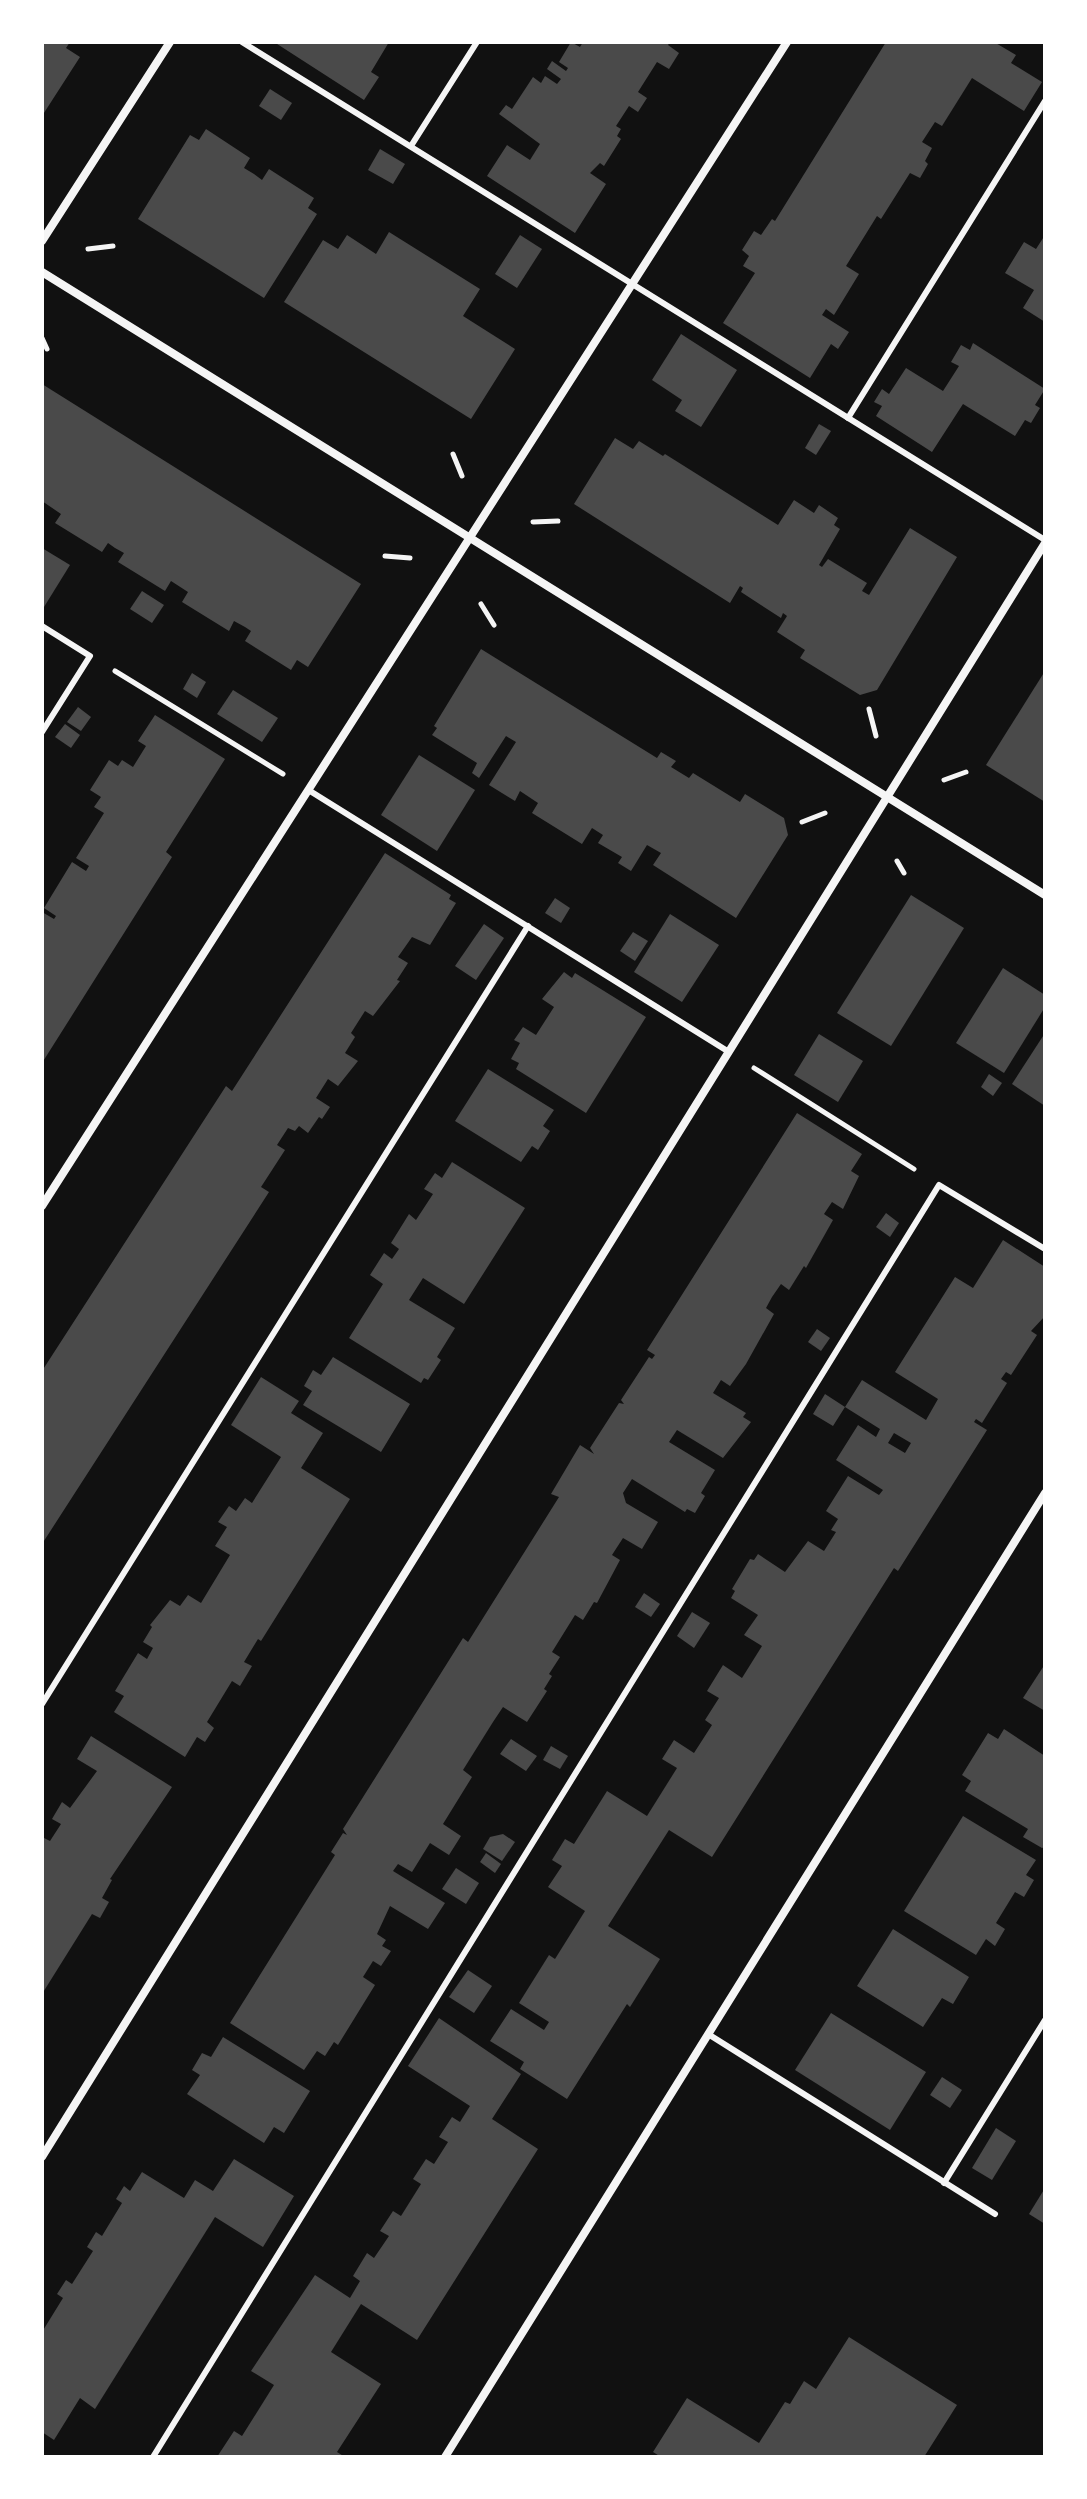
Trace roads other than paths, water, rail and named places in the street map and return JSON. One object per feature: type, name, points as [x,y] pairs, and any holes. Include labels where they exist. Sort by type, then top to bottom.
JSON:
[{"type":"street","points":[[42,241],[170,42]]},
{"type":"street","points":[[42,1206],[472,539],[787,42]]},
{"type":"street","points":[[42,272],[1045,895]]},
{"type":"street","points":[[42,2157],[1045,541]]},
{"type":"street","points":[[445,2457],[1045,1493]]},
{"type":"lane","points":[[242,42],[1045,541]]},
{"type":"lane","points":[[411,146],[477,42]]},
{"type":"lane","points":[[848,418],[1045,101]]},
{"type":"lane","points":[[42,626],[90,656],[42,732]]},
{"type":"lane","points":[[310,791],[729,1052]]},
{"type":"lane","points":[[42,1704],[528,926]]},
{"type":"lane","points":[[153,2457],[939,1185],[1045,1249]]},
{"type":"lane","points":[[944,2183],[1045,2020]]},
{"type":"lane","points":[[708,2034],[995,2214]]}]
